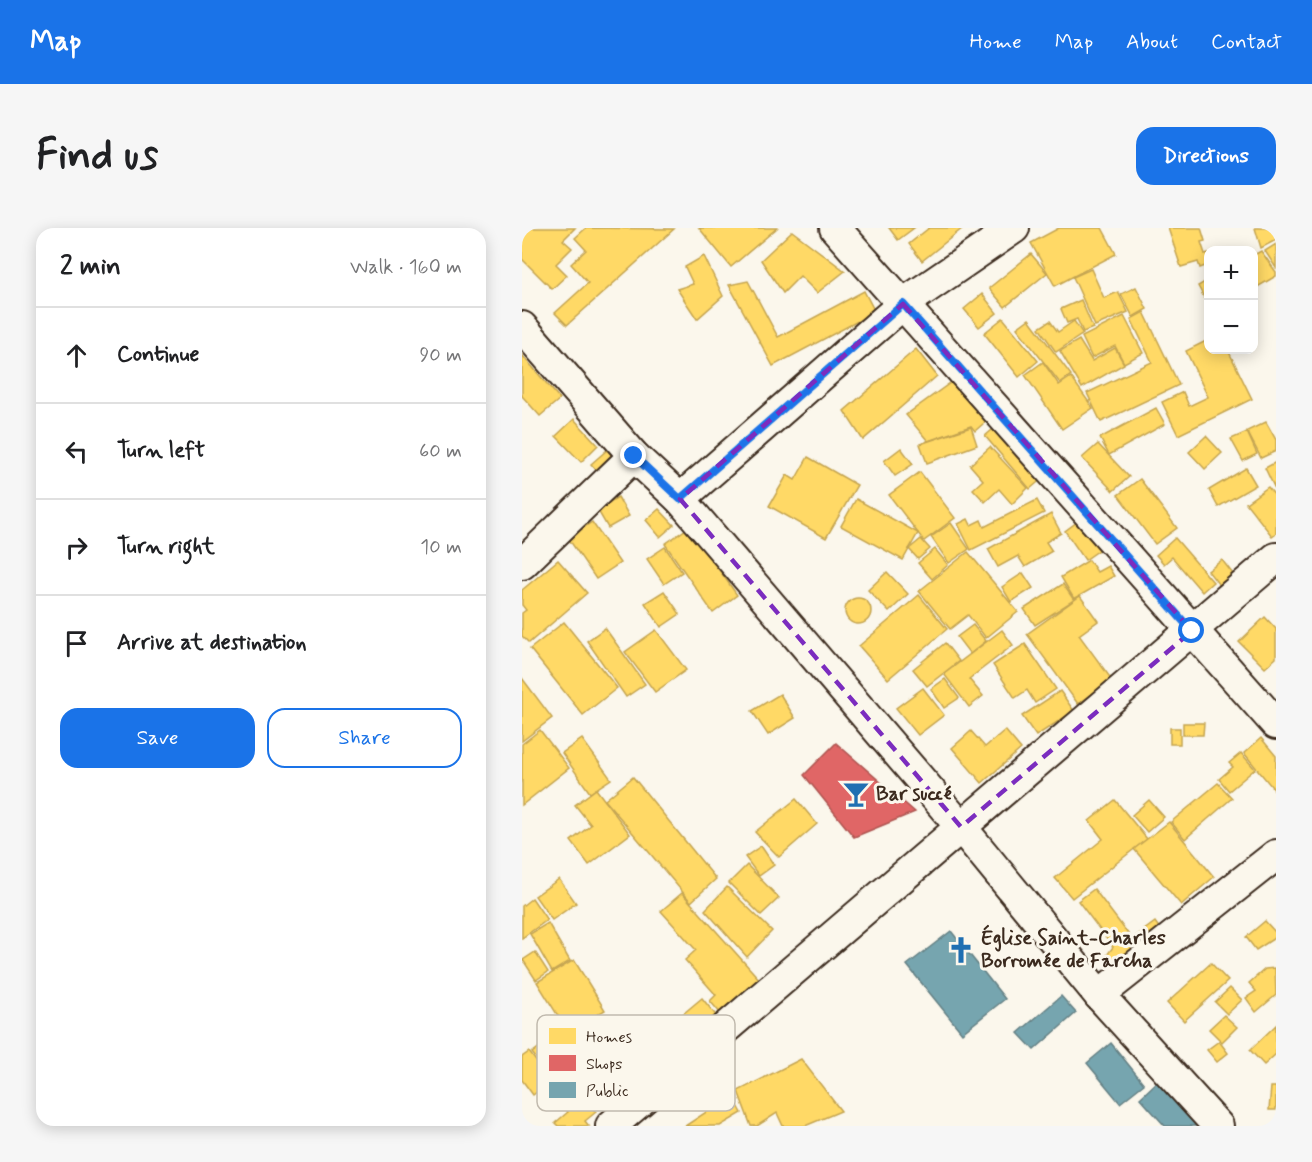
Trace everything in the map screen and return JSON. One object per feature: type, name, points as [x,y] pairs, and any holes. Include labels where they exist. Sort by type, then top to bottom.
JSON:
[{"type":"street","points":[[835,228],[1276,724]]},
{"type":"street","points":[[680,499],[903,304],[1014,228]]},
{"type":"street","points":[[522,327],[634,456],[680,499],[961,827],[1099,995],[1218,1126]]},
{"type":"street","points":[[522,564],[634,456]]},
{"type":"street","points":[[735,1020],[1276,558]]},
{"type":"street","points":[[1099,995],[1276,855]]},
{"type":"street","points":[[611,1126],[629,1111]]},
{"type":"highlighted area","points":[[903,304],[1192,631],[961,827],[680,499]]},
{"type":"building: Homes","points":[[522,228],[575,228],[563,240],[572,248],[556,264],[567,275],[552,289],[522,259]]},
{"type":"building: Homes","points":[[586,228],[674,229],[567,325],[555,313],[588,283],[571,264],[586,250],[575,238]]},
{"type":"building: Homes","points":[[699,228],[777,228],[731,267]]},
{"type":"building: Homes","points":[[889,228],[914,228],[898,240]]},
{"type":"building: Homes","points":[[929,228],[963,228],[922,261],[909,244]]},
{"type":"building: Homes","points":[[1059,228],[1102,228],[1116,254],[1055,286],[1031,243]]},
{"type":"building: Homes","points":[[1168,228],[1201,228],[1205,241],[1201,242],[1204,251],[1204,266],[1200,268],[1198,262],[1181,267]]},
{"type":"building: Homes","points":[[1255,228],[1276,228],[1276,240],[1261,248]]},
{"type":"building: Homes","points":[[792,231],[845,271],[817,293],[800,276],[783,293],[761,260]]},
{"type":"building: Homes","points":[[1276,244],[1276,268],[1265,251]]},
{"type":"building: Homes","points":[[1261,251],[1276,272],[1276,276],[1258,287],[1258,253]]},
{"type":"building: Homes","points":[[1031,254],[1047,273],[1005,307],[989,288]]},
{"type":"building: Homes","points":[[704,256],[723,296],[697,319],[677,289],[693,284],[685,267]]},
{"type":"building: Homes","points":[[1091,269],[1104,298],[1118,292],[1128,312],[1095,326],[1073,277]]},
{"type":"building: Homes","points":[[748,281],[778,337],[864,291],[875,312],[773,366],[729,285]]},
{"type":"building: Homes","points":[[1204,282],[1204,297],[1198,286]]},
{"type":"building: Homes","points":[[1136,287],[1147,309],[1133,317],[1121,294]]},
{"type":"building: Homes","points":[[982,294],[997,313],[979,327],[964,309]]},
{"type":"building: Homes","points":[[1081,300],[1093,328],[1083,332],[1077,319],[1067,323],[1061,309]]},
{"type":"building: Homes","points":[[1144,312],[1179,385],[1101,422],[1087,393],[1152,362],[1131,319]]},
{"type":"building: Homes","points":[[1124,316],[1143,353],[1124,363],[1115,346],[1092,358],[1082,337]]},
{"type":"building: Homes","points":[[1003,318],[1038,361],[1019,377],[984,333]]},
{"type":"building: Homes","points":[[1029,319],[1071,375],[1060,383],[1017,328]]},
{"type":"building: Homes","points":[[1050,321],[1058,332],[1074,321],[1083,334],[1056,352],[1039,328]]},
{"type":"building: Homes","points":[[1079,340],[1092,361],[1115,348],[1124,364],[1082,388],[1060,351]]},
{"type":"building: Homes","points":[[1204,342],[1204,354],[1230,354],[1252,399],[1178,435],[1162,402],[1183,392],[1189,406],[1208,397],[1186,351]]},
{"type":"building: Homes","points":[[916,349],[937,376],[863,440],[844,411]]},
{"type":"building: Homes","points":[[522,355],[560,399],[540,416],[522,396]]},
{"type":"building: Homes","points":[[1043,362],[1059,385],[1071,377],[1093,408],[1062,429],[1025,375]]},
{"type":"building: Homes","points":[[957,378],[992,416],[975,431],[971,426],[928,441],[906,415]]},
{"type":"building: Homes","points":[[1156,408],[1165,424],[1109,455],[1100,438]]},
{"type":"building: Homes","points":[[574,419],[598,445],[581,462],[556,436]]},
{"type":"building: Homes","points":[[1266,422],[1276,440],[1276,451],[1261,458],[1247,431]]},
{"type":"building: Homes","points":[[999,424],[1044,477],[1030,489],[985,436]]},
{"type":"building: Homes","points":[[971,427],[977,445],[927,463],[920,444]]},
{"type":"building: Homes","points":[[1247,432],[1257,454],[1243,461],[1231,439]]},
{"type":"building: Homes","points":[[1206,436],[1222,453],[1205,469],[1189,452]]},
{"type":"building: Homes","points":[[1098,444],[1129,477],[1113,491],[1082,458]]},
{"type":"building: Homes","points":[[990,447],[1028,488],[1012,504],[999,489],[985,502],[973,489],[983,480],[970,465]]},
{"type":"building: Homes","points":[[901,448],[913,464],[895,476],[884,461]]},
{"type":"building: Homes","points":[[607,450],[619,463],[602,477],[591,464]]},
{"type":"building: Homes","points":[[808,457],[857,485],[826,538],[769,506],[787,475],[795,480]]},
{"type":"building: Homes","points":[[1276,462],[1276,491],[1265,468]]},
{"type":"building: Homes","points":[[1246,468],[1256,485],[1218,507],[1209,490]]},
{"type":"building: Homes","points":[[920,472],[955,518],[924,541],[889,495]]},
{"type":"building: Homes","points":[[1140,479],[1177,528],[1155,544],[1118,495]]},
{"type":"building: Homes","points":[[1268,487],[1276,497],[1276,533],[1272,536],[1246,503]]},
{"type":"building: Homes","points":[[618,497],[629,516],[608,528],[597,509]]},
{"type":"building: Homes","points":[[856,499],[918,533],[903,560],[841,526]]},
{"type":"building: Homes","points":[[1037,500],[1044,513],[971,550],[958,524],[968,519],[971,525],[981,520],[984,527]]},
{"type":"building: Homes","points":[[659,509],[674,525],[660,537],[646,520]]},
{"type":"building: Homes","points":[[1051,514],[1061,533],[1046,542],[1052,551],[1025,567],[1018,556],[998,567],[988,549]]},
{"type":"building: Homes","points":[[1081,519],[1102,548],[1085,560],[1065,531]]},
{"type":"building: Homes","points":[[592,522],[620,563],[596,579],[568,538]]},
{"type":"building: Homes","points":[[951,523],[969,549],[949,563],[931,537]]},
{"type":"building: Homes","points":[[689,527],[737,595],[713,613],[665,544]]},
{"type":"building: Homes","points":[[1175,538],[1213,582],[1202,592],[1172,557],[1164,564],[1156,555]]},
{"type":"building: Homes","points":[[921,539],[930,549],[918,559],[909,549]]},
{"type":"building: Homes","points":[[665,547],[682,572],[664,584],[647,559]]},
{"type":"building: Homes","points":[[935,549],[948,565],[932,579],[918,563]]},
{"type":"building: Homes","points":[[968,552],[1018,612],[986,638],[968,615],[950,629],[919,591]]},
{"type":"building: Homes","points":[[558,560],[587,593],[529,643],[522,636],[522,613],[526,610],[522,605],[522,590]]},
{"type":"building: Homes","points":[[1089,560],[1097,572],[1108,566],[1114,576],[1074,599],[1061,577]]},
{"type":"building: Homes","points":[[1222,560],[1233,574],[1219,585],[1208,571]]},
{"type":"building: Homes","points":[[887,572],[908,594],[889,612],[868,590]]},
{"type":"building: Homes","points":[[1023,573],[1033,588],[1011,602],[1002,587]]},
{"type":"building: Homes","points":[[1063,584],[1074,600],[1035,625],[1024,609]]},
{"type":"building: Homes","points":[[664,591],[680,614],[661,627],[645,603]]},
{"type":"building: Homes","points":[[919,595],[947,629],[888,679],[859,646]]},
{"type":"building: Homes","points":[[1080,596],[1098,621],[1079,635],[1112,680],[1078,704],[1027,634]]},
{"type":"building: Homes","points":[[858,598],[867,602],[871,611],[867,620],[858,624],[849,620],[845,611],[849,602]]},
{"type":"building: Homes","points":[[1265,617],[1276,629],[1276,658],[1265,668],[1239,642]]},
{"type":"building: Homes","points":[[564,622],[617,688],[583,715],[530,649]]},
{"type":"building: Homes","points":[[973,625],[986,641],[970,654],[957,637]]},
{"type":"building: Homes","points":[[605,628],[645,684],[626,697],[587,641]]},
{"type":"building: Homes","points":[[656,630],[686,670],[655,692],[625,652]]},
{"type":"building: Homes","points":[[1002,630],[1013,645],[969,679],[983,696],[969,707],[944,674]]},
{"type":"building: Homes","points":[[945,643],[959,661],[927,686],[913,669]]},
{"type":"building: Homes","points":[[1025,644],[1056,689],[1035,703],[1027,690],[1015,698],[993,665]]},
{"type":"building: Homes","points":[[522,678],[552,718],[522,741]]},
{"type":"building: Homes","points":[[945,679],[959,698],[944,708],[931,689]]},
{"type":"building: Homes","points":[[923,688],[944,715],[918,735],[896,708]]},
{"type":"building: Homes","points":[[1060,691],[1074,711],[1036,736],[1022,716]]},
{"type":"building: Homes","points":[[780,694],[795,718],[768,735],[752,711]]},
{"type":"building: Homes","points":[[1183,723],[1204,723],[1203,735],[1183,735]]},
{"type":"building: Homes","points":[[1170,728],[1180,728],[1180,744],[1170,744]]},
{"type":"building: Homes","points":[[540,730],[569,768],[522,805],[522,744]]},
{"type":"building: Homes","points":[[1005,730],[1021,749],[982,783],[952,748],[971,731],[985,747]]},
{"type":"building: Homes","points":[[1261,738],[1276,756],[1276,792],[1244,753]]},
{"type":"building: Homes","points":[[582,739],[611,779],[590,793],[562,753]]},
{"type":"building: Homes","points":[[1241,753],[1255,769],[1229,791],[1219,779],[1233,767],[1229,763]]},
{"type":"building: Homes","points":[[633,777],[716,879],[691,902],[605,800]]},
{"type":"building: Homes","points":[[1218,783],[1232,798],[1185,839],[1171,822]]},
{"type":"building: Homes","points":[[596,789],[630,834],[589,865],[571,841],[591,825],[575,805]]},
{"type":"building: Homes","points":[[796,799],[817,824],[779,857],[755,832]]},
{"type":"building: Homes","points":[[1115,800],[1147,839],[1072,898],[1055,878],[1103,839],[1089,821]]},
{"type":"building: Homes","points":[[1149,800],[1164,817],[1147,832],[1132,815]]},
{"type":"building: Homes","points":[[1169,822],[1214,877],[1181,905],[1134,849]]},
{"type":"building: Homes","points":[[761,846],[774,865],[759,876],[745,857]]},
{"type":"building: Homes","points":[[747,865],[779,898],[761,915],[729,883]]},
{"type":"building: Homes","points":[[559,879],[576,903],[552,920],[535,896]]},
{"type":"building: Homes","points":[[727,887],[772,931],[747,957],[705,910]]},
{"type":"building: Homes","points":[[1094,889],[1132,939],[1155,922],[1163,933],[1117,967],[1107,955],[1113,947],[1078,901]]},
{"type":"building: Homes","points":[[682,893],[760,980],[721,1014],[710,1001],[716,995],[685,960],[696,950],[661,911]]},
{"type":"building: Homes","points":[[532,898],[547,920],[522,938],[522,906]]},
{"type":"building: Homes","points":[[1265,921],[1276,933],[1276,937],[1256,950],[1246,937]]},
{"type":"building: Homes","points":[[548,923],[570,961],[552,972],[530,934]]},
{"type":"building: Homes","points":[[535,952],[548,972],[536,980],[523,960]]},
{"type":"building: Homes","points":[[574,960],[605,1010],[597,1015],[557,1015],[537,982]]},
{"type":"building: Homes","points":[[1211,963],[1228,981],[1184,1021],[1167,1003]]},
{"type":"building: Homes","points":[[1275,968],[1276,995],[1256,1012],[1246,998],[1256,991],[1249,983],[1265,969]]},
{"type":"building: Homes","points":[[1230,988],[1242,1000],[1227,1014],[1215,1002]]},
{"type":"building: Homes","points":[[702,998],[716,1015],[682,1015]]},
{"type":"building: Homes","points":[[1224,1015],[1237,1027],[1222,1042],[1209,1029]]},
{"type":"building: Homes","points":[[1276,1025],[1276,1054],[1264,1065],[1250,1050]]},
{"type":"building: Homes","points":[[1219,1041],[1228,1053],[1217,1062],[1207,1050]]},
{"type":"building: Homes","points":[[537,1049],[537,1059],[532,1053]]},
{"type":"building: Homes","points":[[529,1052],[537,1063],[537,1092],[533,1095],[522,1080],[522,1057]]},
{"type":"building: Homes","points":[[801,1059],[841,1111],[805,1126],[783,1126],[777,1113],[757,1126],[751,1126],[738,1091]]},
{"type":"building: Homes","points":[[1271,1087],[1276,1087],[1276,1110],[1269,1110]]},
{"type":"building: Homes","points":[[735,1100],[742,1113],[720,1126],[685,1126],[708,1111],[735,1111]]},
{"type":"building: Homes","points":[[568,1112],[596,1112],[585,1121],[589,1126],[558,1126],[555,1123]]},
{"type":"building: Shops","name":"Bar succé","points":[[836,743],[915,812],[854,837],[804,775]]},
{"type":"building: Public","points":[[951,931],[1005,999],[962,1033],[907,965]]},
{"type":"building: Public","points":[[1061,996],[1076,1013],[1034,1050],[1018,1033]]},
{"type":"building: Public","points":[[1111,1043],[1144,1084],[1120,1103],[1087,1063]]},
{"type":"building: Public","points":[[1158,1081],[1198,1126],[1165,1126],[1140,1098]]},
{"type":"place","name":"Bar succé","points":[[856,794]]},
{"type":"place","name":"Église Saint-Charles Borromée de Farcha","points":[[961,950]]},
{"type":"route","points":[[634,456],[680,499],[903,304],[1192,631]]}]
